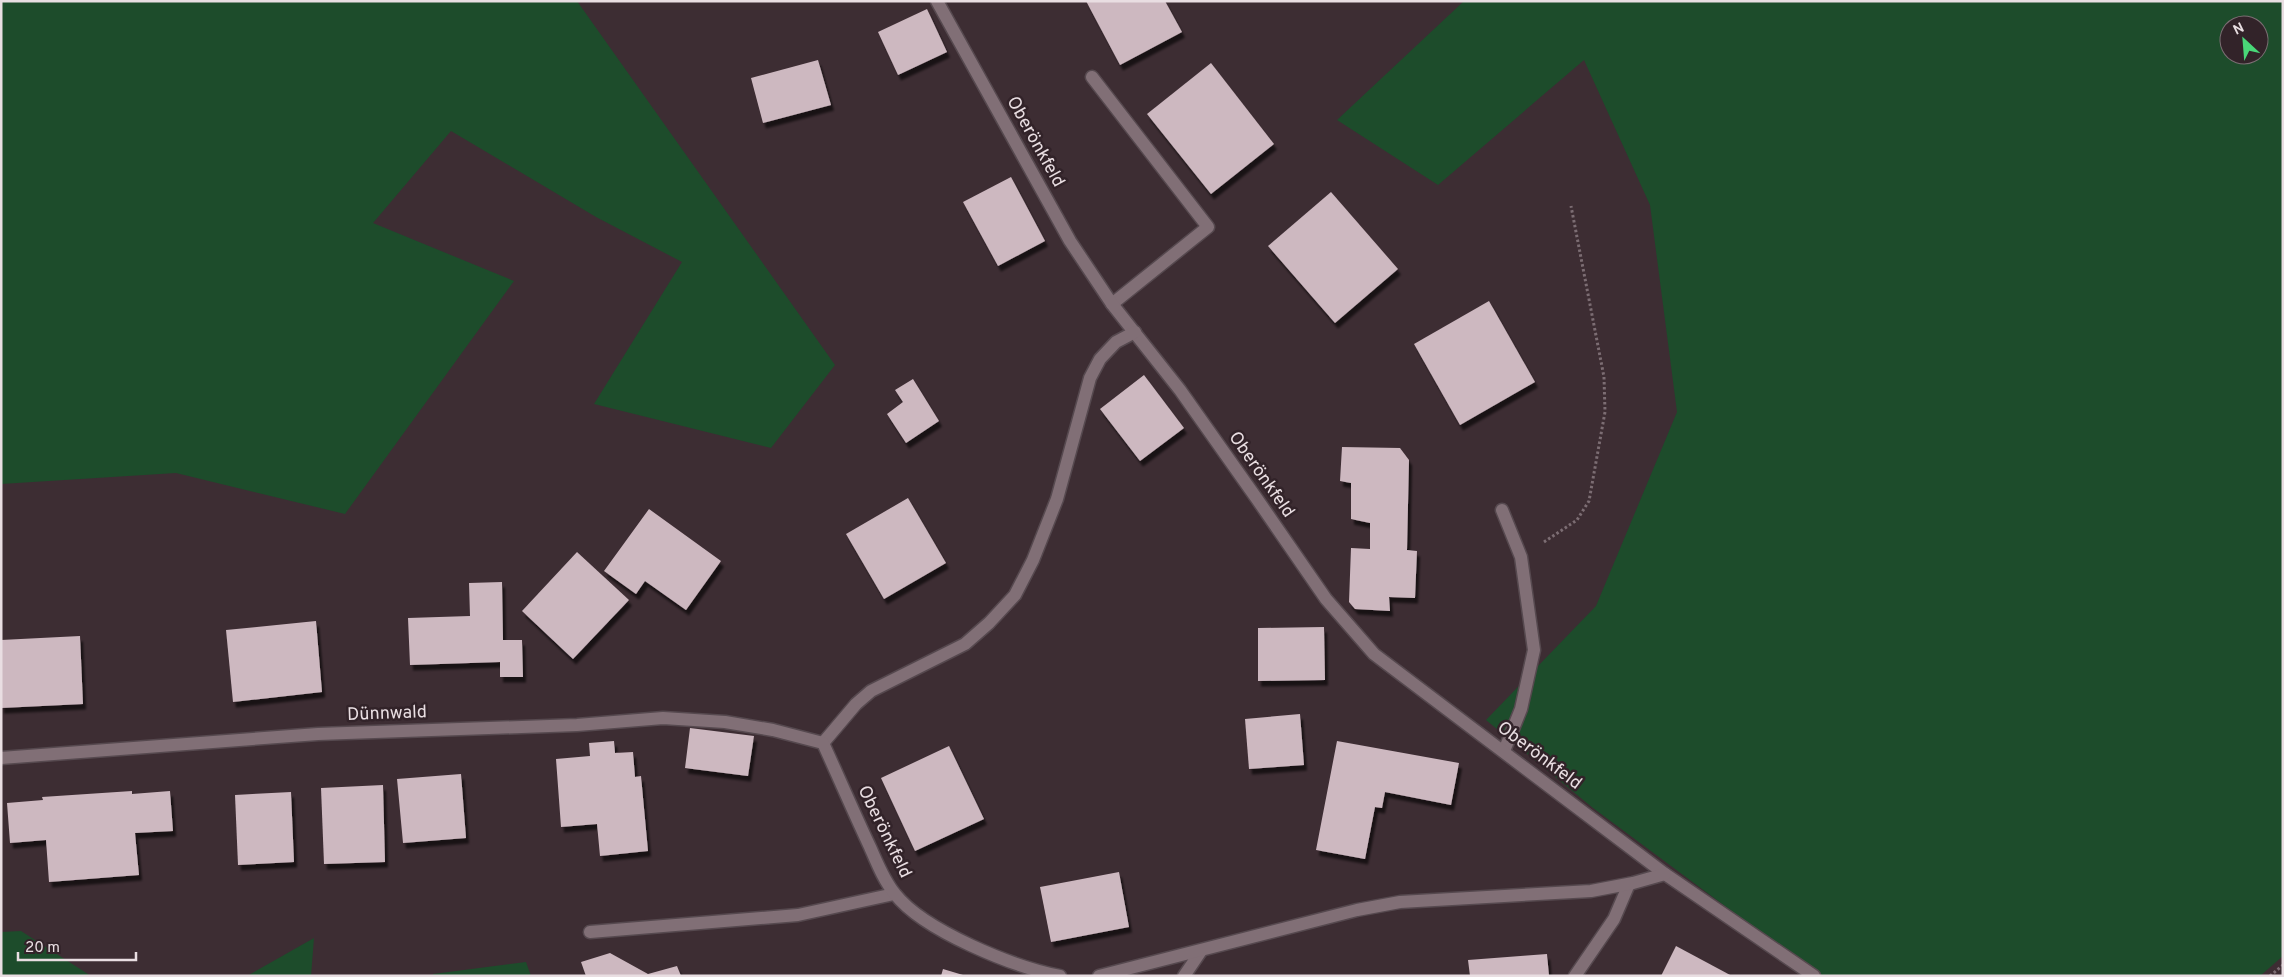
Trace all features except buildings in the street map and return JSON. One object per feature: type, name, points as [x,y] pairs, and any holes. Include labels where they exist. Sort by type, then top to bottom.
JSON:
[{"type":"street","name":"Oberönkfeld","points":[[937,1],[1070,241],[1112,304],[1135,332],[1252,491],[1326,599],[1374,654],[1665,874],[1814,976]]},
{"type":"street","points":[[1092,77],[1208,227],[1112,304]]},
{"type":"street","points":[[823,743],[856,704],[872,691],[966,644],[990,623],[1015,595],[1034,560],[1057,499],[1090,378],[1100,359],[1116,342],[1135,332]]},
{"type":"street","points":[[1502,510],[1521,557],[1534,650],[1521,709],[1504,751]]},
{"type":"street","name":"Dünnwald","points":[[1,758],[318,734],[577,725],[663,718],[725,722],[774,730],[823,743]]},
{"type":"street","name":"Oberönkfeld","points":[[823,743],[881,871],[894,894],[912,912],[964,941],[1039,972],[1060,976]]},
{"type":"street","points":[[1099,976],[1357,910],[1400,902],[1591,890],[1629,884],[1665,874]]},
{"type":"street","points":[[1575,976],[1614,919],[1629,884]]},
{"type":"street","points":[[590,932],[798,915],[894,894]]},
{"type":"street","points":[[1184,976],[1201,951]]},
{"type":"path","points":[[1521,557],[1577,520],[1589,501],[1600,446],[1604,412],[1604,377],[1571,206]]},
{"type":"path","points":[[2270,976],[2283,965]]},
{"type":"green space","points":[[1,1],[577,1],[835,365],[771,448],[594,404],[682,262],[596,217],[451,131],[373,223],[514,281],[345,514],[176,473],[1,484]]},
{"type":"green space","points":[[1464,1],[2283,1],[2283,956],[2260,976],[1819,976],[1593,808],[1486,720],[1596,606],[1677,412],[1650,205],[1584,60],[1438,185],[1337,120]]},
{"type":"green space","points":[[21,931],[91,976],[1,976],[1,932]]},
{"type":"green space","points":[[314,938],[311,976],[247,976]]},
{"type":"green space","points":[[526,962],[531,976],[433,976],[433,974]]}]
